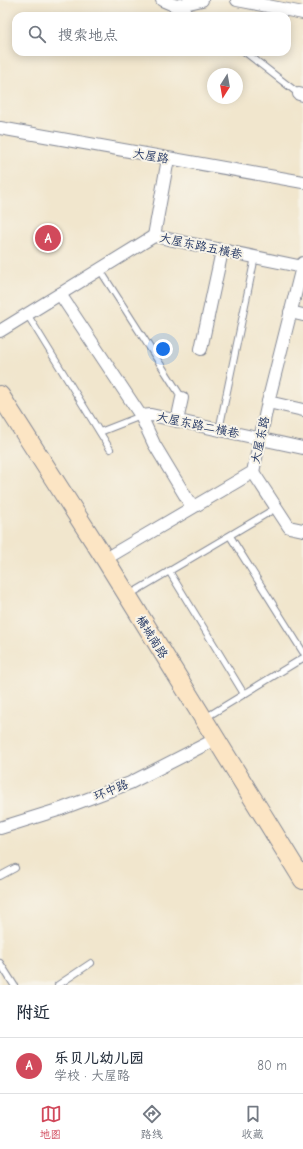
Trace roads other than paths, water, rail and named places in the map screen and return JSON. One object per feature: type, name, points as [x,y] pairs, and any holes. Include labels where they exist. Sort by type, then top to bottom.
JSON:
[{"type":"main road","name":"橘城南路","points":[[0,395],[105,559],[303,880]]},
{"type":"street","points":[[162,0],[176,6],[202,0]]},
{"type":"street","points":[[236,0],[303,13]]},
{"type":"street","name":"大屋路","points":[[0,128],[303,182]]},
{"type":"street","name":"大屋东路五横巷","points":[[168,159],[154,236],[303,266]]},
{"type":"street","points":[[0,331],[154,236]]},
{"type":"street","points":[[201,349],[222,250]]},
{"type":"street","name":"大屋东路","points":[[105,559],[253,472],[268,402],[303,266]]},
{"type":"street","points":[[60,294],[140,416],[154,444],[192,508]]},
{"type":"street","points":[[290,312],[303,315]]},
{"type":"street","points":[[177,421],[182,398]]},
{"type":"street","points":[[268,402],[303,410]]},
{"type":"street","name":"大屋东路二横巷","points":[[140,416],[151,415],[303,448]]},
{"type":"street","points":[[253,472],[289,527],[303,530]]},
{"type":"street","name":"环中路","points":[[0,828],[61,809],[130,783],[216,739]]},
{"type":"lane","points":[[176,6],[188,12]]},
{"type":"lane","points":[[250,56],[301,95]]},
{"type":"lane","points":[[219,430],[255,257]]},
{"type":"lane","points":[[100,270],[182,398]]},
{"type":"lane","points":[[27,314],[110,449]]},
{"type":"lane","points":[[100,432],[140,416]]},
{"type":"lane","points":[[127,596],[276,508]]},
{"type":"lane","points":[[230,536],[303,652]]},
{"type":"lane","points":[[170,571],[244,694]]},
{"type":"lane","points":[[203,719],[303,658]]},
{"type":"lane","points":[[0,876],[15,868]]},
{"type":"lane","points":[[0,963],[14,985]]},
{"type":"lane","points":[[58,985],[91,963]]},
{"type":"place","name":"乐贝儿幼儿园","points":[[48,238]]}]
